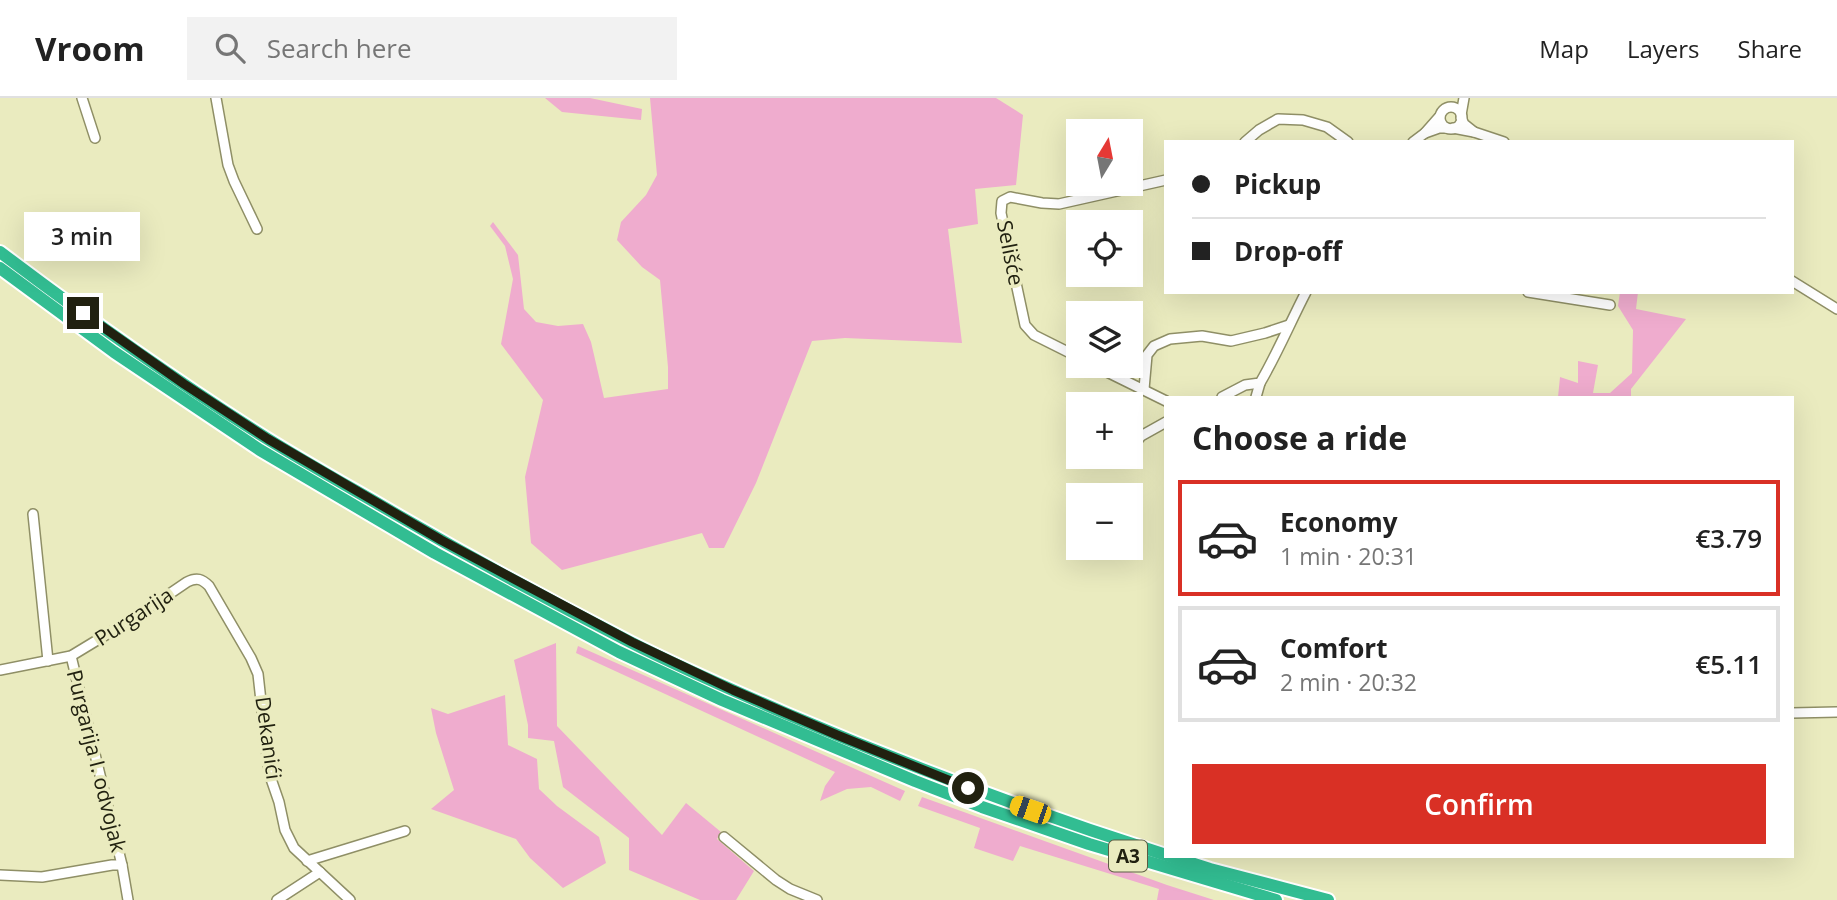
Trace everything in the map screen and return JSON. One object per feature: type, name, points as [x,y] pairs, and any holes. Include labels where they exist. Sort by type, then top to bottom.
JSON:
[{"type":"highway","name":"A3","points":[[0,251],[123,342],[268,439],[441,540],[632,642],[733,690],[914,767],[1010,803],[1164,854]]},
{"type":"highway","name":"A3","points":[[0,268],[114,352],[260,450],[435,552],[619,652],[722,700],[982,807],[1088,844],[1276,900]]},
{"type":"highway","name":"A3","points":[[1176,858],[1328,900]]},
{"type":"street","points":[[82,98],[95,138]]},
{"type":"street","points":[[216,98],[228,166],[257,229]]},
{"type":"street","points":[[1415,140],[1457,98]]},
{"type":"street","points":[[1440,116],[1441,123],[1450,128],[1459,125],[1464,98]]},
{"type":"street","points":[[1450,107],[1457,109],[1468,128],[1474,132]]},
{"type":"street","points":[[1247,140],[1278,119],[1303,120],[1327,127],[1345,140]]},
{"type":"street","points":[[1424,132],[1450,128],[1498,140]]},
{"type":"street","name":"Selišće","points":[[1066,351],[1034,335],[1025,325],[1001,213],[1002,201],[1010,197],[1059,204],[1164,180]]},
{"type":"street","points":[[1794,282],[1837,309]]},
{"type":"street","points":[[1256,396],[1260,383],[1305,294]]},
{"type":"street","points":[[1541,294],[1610,305]]},
{"type":"street","points":[[1144,389],[1147,355],[1154,346],[1170,340],[1202,336],[1231,341],[1289,325]]},
{"type":"street","points":[[1121,378],[1164,400]]},
{"type":"street","points":[[1224,396],[1245,386],[1260,383]]},
{"type":"street","points":[[1143,435],[1164,423]]},
{"type":"street","points":[[33,514],[48,661]]},
{"type":"street","name":"Dekanići","points":[[187,582],[195,578],[209,586],[251,657],[258,674],[269,773],[285,830],[294,848],[350,900]]},
{"type":"street","name":"Purgarija","points":[[0,670],[71,656],[187,582]]},
{"type":"street","name":"Purgarija I. odvojak","points":[[71,656],[128,900]]},
{"type":"street","points":[[1794,713],[1837,712]]},
{"type":"street","points":[[307,861],[405,831]]},
{"type":"street","points":[[724,837],[776,880],[817,900]]},
{"type":"street","name":"Purgarija I. odvojak","points":[[0,875],[42,877],[112,865],[122,866]]},
{"type":"street","points":[[277,900],[320,872]]},
{"type":"shaded area","points":[[545,98],[590,98],[642,109],[641,120],[562,112]]},
{"type":"shaded area","points":[[650,98],[996,98],[1023,115],[1016,185],[975,189],[978,224],[948,229],[962,343],[845,338],[812,341],[756,483],[724,548],[709,548],[702,533],[562,570],[531,543],[525,477],[543,400],[501,344],[513,279],[505,246],[490,226],[493,222],[518,255],[524,309],[536,322],[558,326],[583,324],[591,342],[604,398],[668,389],[660,280],[642,267],[617,240],[621,222],[646,195],[657,175]]},
{"type":"shaded area","points":[[1620,294],[1638,294],[1636,309],[1686,319],[1631,389],[1631,396],[1558,396],[1560,377],[1578,383],[1578,361],[1598,365],[1593,393],[1610,393],[1632,373],[1633,330],[1618,306]]},
{"type":"shaded area","points":[[556,643],[557,726],[662,835],[686,803],[721,832],[717,839],[754,871],[736,900],[700,900],[629,870],[629,838],[563,787],[554,741],[528,738],[528,725],[514,660]]},
{"type":"shaded area","points":[[578,646],[905,791],[900,801],[871,787],[847,789],[820,801],[825,786],[835,772],[576,653]]},
{"type":"shaded area","points":[[505,695],[508,745],[537,759],[539,789],[599,837],[606,863],[563,888],[530,858],[516,839],[431,809],[454,790],[431,708],[448,714]]},
{"type":"shaded area","points":[[922,797],[1214,900],[1157,900],[1159,889],[1020,846],[1013,861],[974,848],[980,828],[918,806]]},
{"type":"route","points":[[83,313],[268,439],[441,540],[632,642],[733,690],[968,788]]}]
